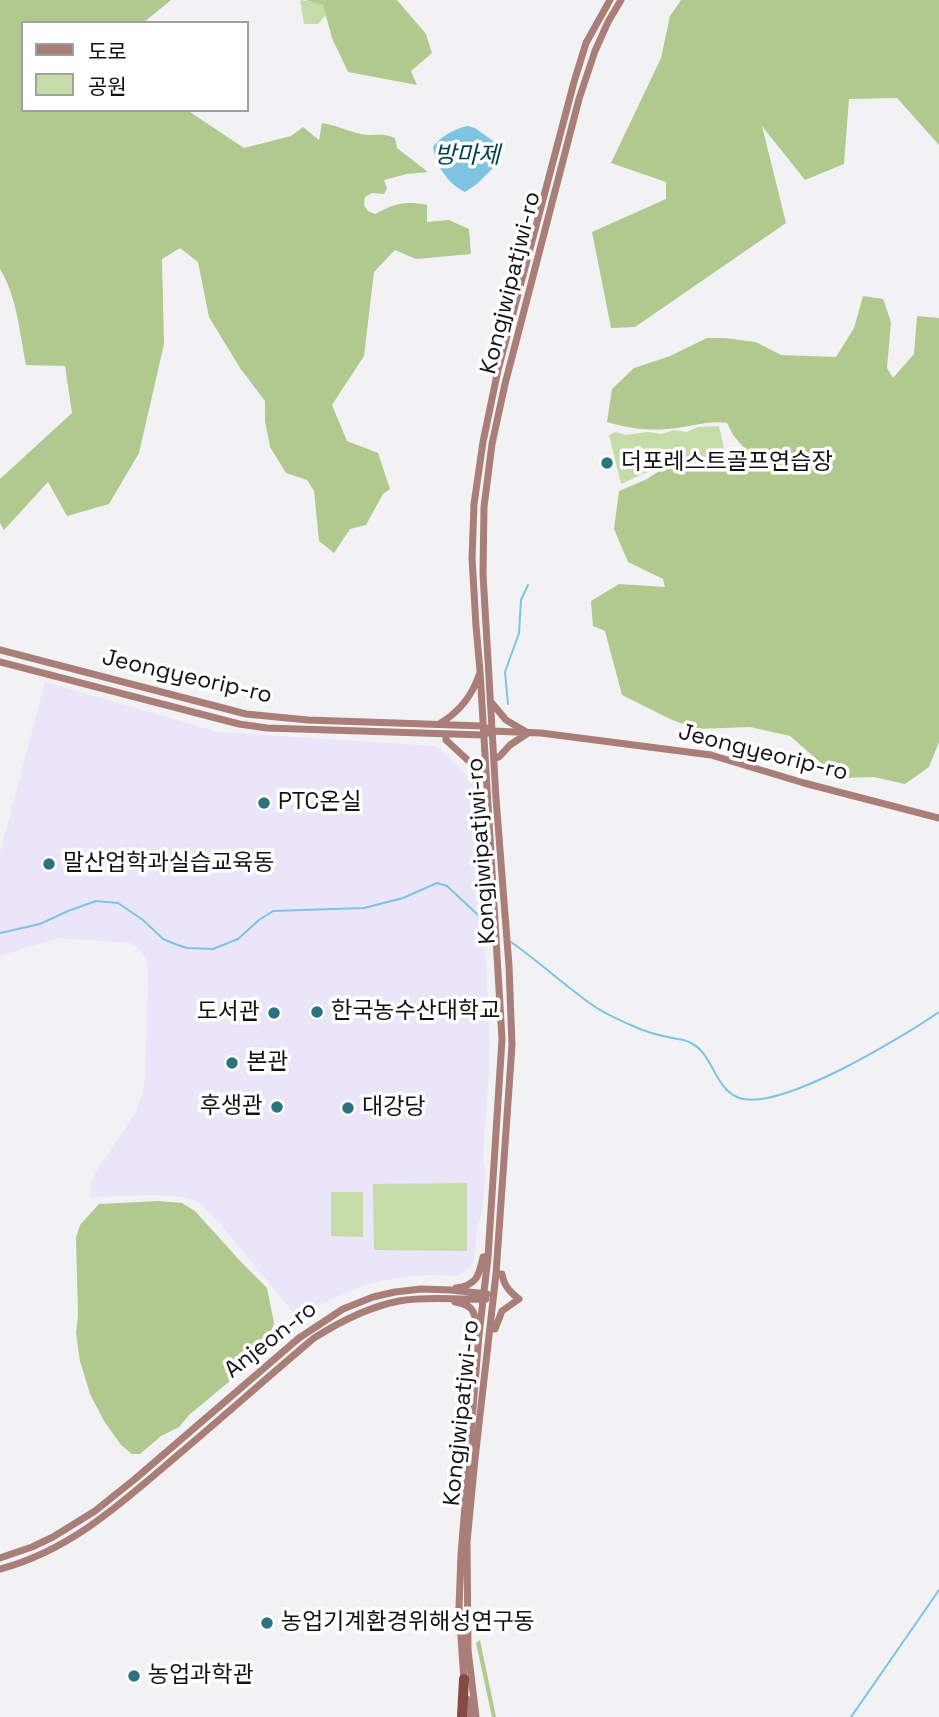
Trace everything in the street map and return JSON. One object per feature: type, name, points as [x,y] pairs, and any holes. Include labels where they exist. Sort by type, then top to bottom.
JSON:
[{"type":"highway","points":[[462,1717],[464,1679]]},
{"type":"main road","name":"Kongjwipatjwi-ro","points":[[468,1717],[459,1578],[488,1257],[502,1039],[472,558],[475,496],[498,370],[558,139],[586,43],[610,0]]},
{"type":"main road","name":"Kongjwipatjwi-ro","points":[[476,1717],[468,1650],[467,1551],[494,1297],[512,1045],[509,958],[483,573],[484,508],[492,444],[505,384],[568,141],[591,61],[621,0]]},
{"type":"main road","points":[[558,139],[568,141]]},
{"type":"main road","points":[[541,205],[551,207]]},
{"type":"main road","name":"Jeongyeorip-ro","points":[[0,650],[246,714],[272,718],[483,726],[492,731],[631,743],[711,755],[804,783],[939,818]]},
{"type":"main road","name":"Jeongyeorip-ro","points":[[0,662],[239,724],[267,728],[483,735],[492,731]]},
{"type":"main road","points":[[438,724],[465,702],[474,690],[480,671]]},
{"type":"main road","points":[[481,688],[490,688]]},
{"type":"main road","points":[[198,713],[201,702]]},
{"type":"main road","points":[[491,702],[506,720],[528,733],[510,745],[499,757],[494,758]]},
{"type":"main road","points":[[446,734],[446,740],[486,776]]},
{"type":"main road","points":[[489,835],[497,870],[503,870]]},
{"type":"main road","points":[[451,1290],[471,1285],[480,1273],[483,1257],[488,1257]]},
{"type":"main road","points":[[490,1328],[495,1329],[502,1311],[519,1299],[504,1283],[502,1274],[496,1274]]},
{"type":"main road","name":"Anjeon-ro","points":[[0,1558],[32,1547],[95,1511],[299,1338],[343,1309],[373,1297],[421,1289],[451,1290],[494,1297]]},
{"type":"main road","name":"Anjeon-ro","points":[[0,1569],[54,1549],[99,1521],[314,1338],[338,1323],[357,1313],[401,1301],[484,1296]]},
{"type":"main road","points":[[453,1299],[454,1302],[474,1311],[475,1334],[479,1335]]},
{"type":"shaded area","name":"한국농수산대학교","points":[[45,682],[218,732],[437,746],[474,783],[490,1044],[483,1156],[486,1171],[473,1264],[458,1276],[411,1276],[361,1286],[297,1317],[198,1201],[154,1195],[91,1197],[95,1173],[136,1112],[142,1095],[145,1079],[148,969],[143,954],[130,943],[57,938],[0,956],[0,853]]},
{"type":"green space","points":[[0,0],[171,0],[145,21],[21,21],[21,112],[190,112],[244,148],[291,136],[303,127],[319,140],[322,123],[361,134],[390,136],[395,138],[397,148],[428,172],[384,180],[387,188],[384,194],[372,193],[365,197],[364,205],[368,211],[375,214],[406,203],[427,205],[427,222],[449,220],[469,229],[471,254],[416,259],[395,250],[374,272],[364,356],[332,405],[347,441],[378,453],[390,489],[383,494],[366,525],[350,529],[334,553],[319,541],[314,491],[307,480],[286,473],[270,447],[265,421],[265,401],[240,368],[209,317],[198,262],[180,248],[162,259],[164,344],[139,453],[109,504],[67,516],[48,482],[4,530],[0,523],[0,479],[72,413],[65,366],[26,365],[14,303],[0,269]]},
{"type":"green space","points":[[300,0],[323,4],[326,15],[318,24],[304,24]]},
{"type":"green space","points":[[305,0],[397,0],[426,34],[432,53],[411,71],[417,85],[348,72],[332,38],[323,5]]},
{"type":"green space","points":[[681,0],[939,0],[939,145],[897,98],[849,99],[844,164],[805,180],[762,126],[786,223],[635,327],[611,328],[592,232],[666,199],[666,182],[611,163],[661,58],[670,16]]},
{"type":"green space","points":[[863,296],[883,299],[891,322],[887,368],[893,378],[914,354],[917,316],[939,318],[939,742],[929,767],[905,784],[874,777],[842,778],[790,736],[750,727],[696,729],[622,695],[605,631],[593,626],[591,601],[619,584],[665,587],[663,579],[628,562],[614,529],[619,491],[647,479],[669,465],[721,456],[734,459],[737,452],[745,449],[727,423],[651,430],[607,422],[612,389],[634,368],[670,356],[707,338],[756,342],[781,355],[836,357],[854,328]]},
{"type":"green space","points":[[719,426],[724,449],[704,458],[669,462],[621,484],[609,435],[616,432],[626,435],[648,432],[662,434],[674,430],[687,432],[698,427]]},
{"type":"green space","points":[[467,1183],[467,1251],[374,1250],[373,1184]]},
{"type":"green space","points":[[331,1192],[363,1192],[363,1237],[331,1236]]},
{"type":"green space","points":[[158,1201],[182,1203],[195,1211],[267,1288],[274,1323],[269,1341],[260,1356],[189,1415],[179,1427],[161,1436],[140,1454],[132,1454],[121,1445],[104,1421],[90,1394],[80,1361],[76,1333],[76,1238],[80,1225],[99,1204]]},
{"type":"green space","points":[[480,1640],[496,1717],[492,1717],[476,1643]]},
{"type":"water","name":"방마제","points":[[468,126],[503,148],[501,160],[465,192],[444,174],[433,147],[448,134]]},
{"type":"waterway","points":[[508,704],[505,672],[519,633],[521,600],[528,585]]},
{"type":"waterway","points":[[0,933],[40,924],[96,901],[118,903],[143,920],[163,939],[175,944],[187,948],[213,949],[238,939],[273,911],[364,908],[403,898],[437,883],[447,886],[492,928]]},
{"type":"waterway","points":[[511,942],[606,1013],[642,1030],[687,1041],[697,1047],[729,1092],[737,1097],[755,1100],[780,1095],[839,1070],[939,1012]]},
{"type":"waterway","points":[[851,1717],[939,1590]]},
{"type":"place","name":"더포레스트골프연습장","points":[[607,463]]},
{"type":"place","name":"PTC온실","points":[[264,803]]},
{"type":"place","name":"말산업학과실습교육동","points":[[49,864]]},
{"type":"place","name":"한국농수산대학교","points":[[317,1012]]},
{"type":"place","name":"도서관","points":[[274,1013]]},
{"type":"place","name":"본관","points":[[232,1063]]},
{"type":"place","name":"후생관","points":[[277,1107]]},
{"type":"place","name":"대강당","points":[[348,1108]]},
{"type":"place","name":"농업기계환경위해성연구동","points":[[267,1623]]},
{"type":"place","name":"농업과학관","points":[[134,1676]]}]
